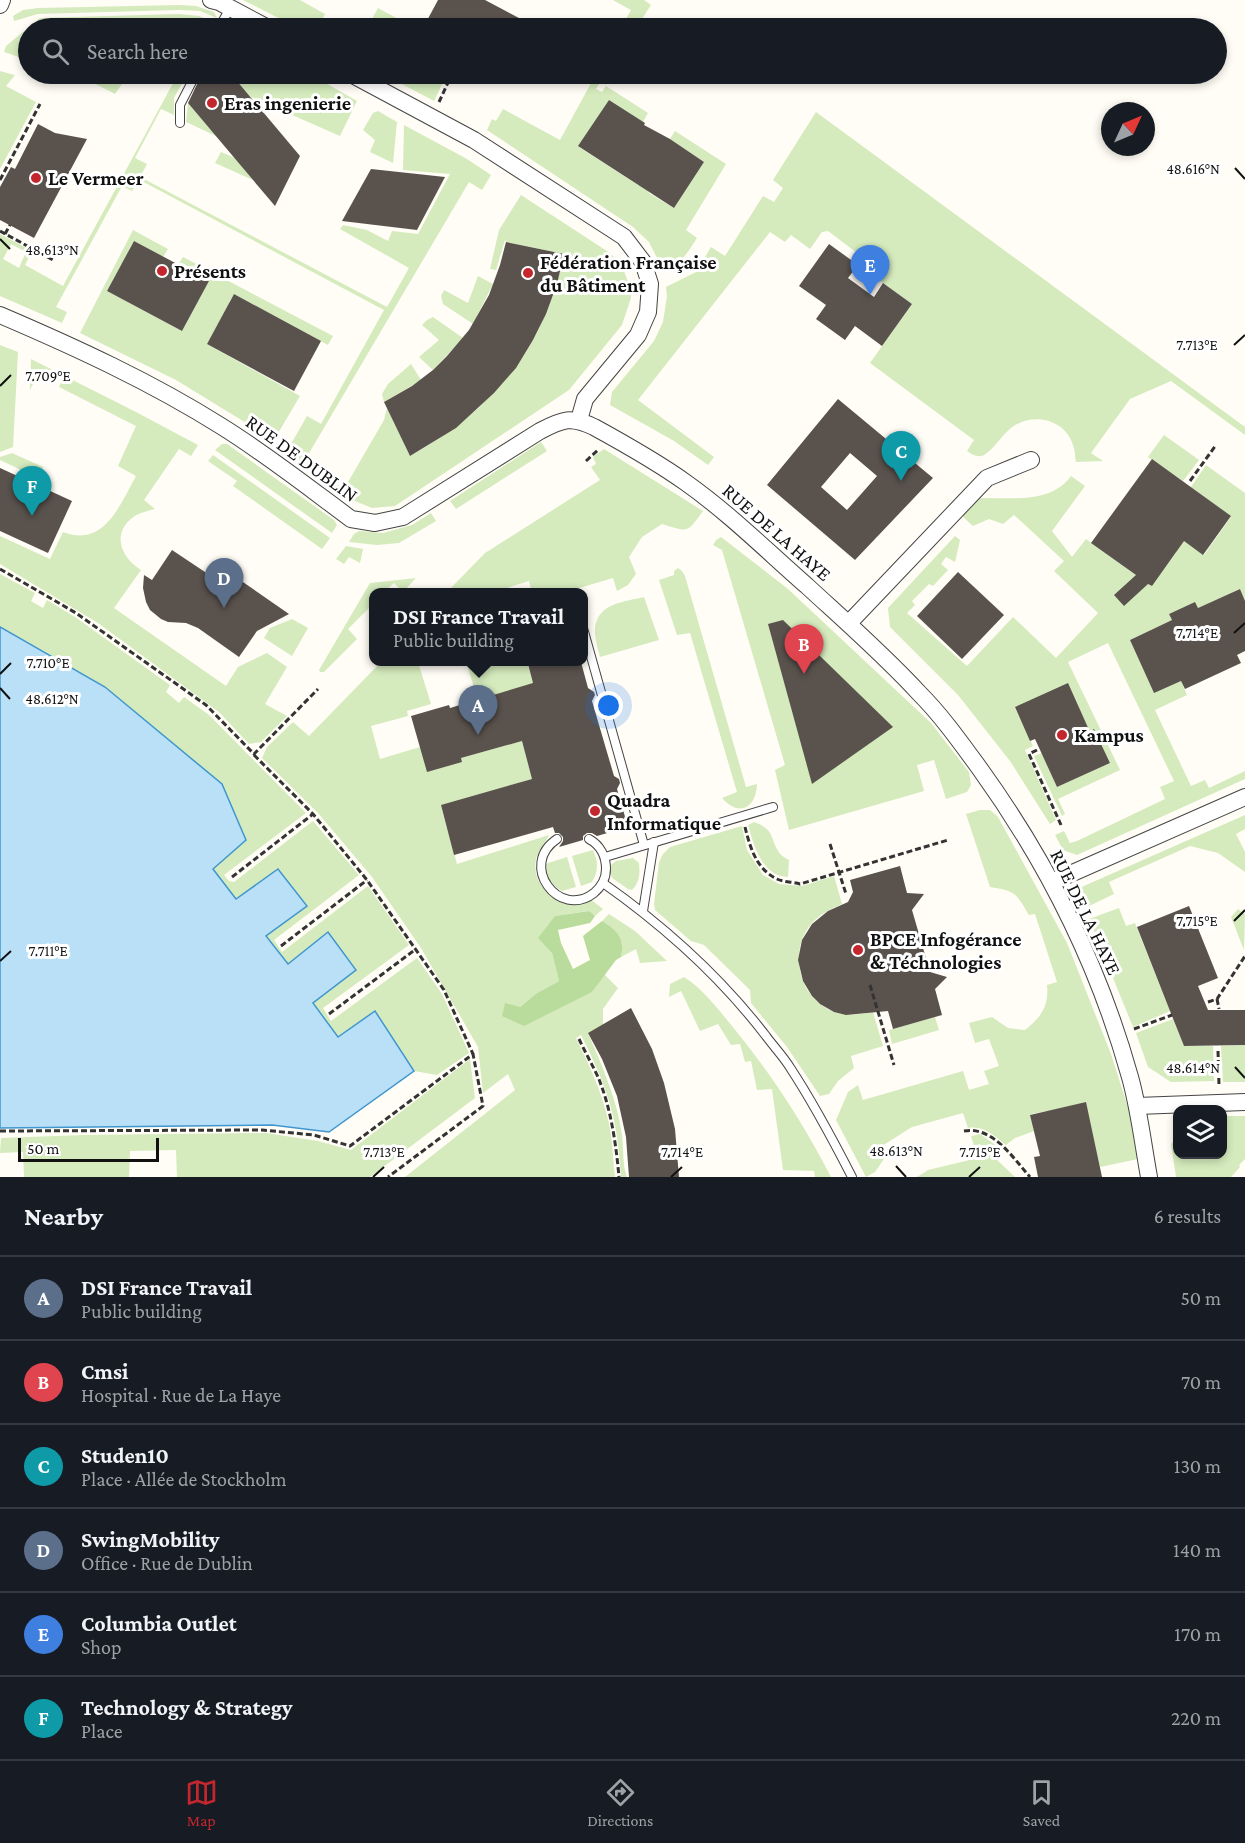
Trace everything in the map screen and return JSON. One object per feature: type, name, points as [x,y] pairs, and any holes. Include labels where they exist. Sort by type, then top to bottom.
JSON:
[{"type":"street","points":[[0,5],[2,0]]},
{"type":"street","points":[[211,0],[249,18]]},
{"type":"street","points":[[370,84],[474,140],[624,237],[643,262],[650,284],[648,312],[638,335],[585,399],[579,420]]},
{"type":"street","name":"RUE DE DUBLIN","points":[[0,315],[65,343],[156,389],[221,426],[351,519],[375,523],[404,517],[540,430],[558,421],[579,420]]},
{"type":"street","name":"RUE DE LA HAYE","points":[[579,420],[594,426],[684,481],[722,510],[849,623],[921,694],[961,743],[997,793],[1052,882],[1086,954],[1131,1078],[1149,1177]]},
{"type":"street","points":[[849,623],[987,478],[1031,460]]},
{"type":"street","points":[[1052,882],[1245,797]]},
{"type":"street","points":[[1137,1106],[1245,1102]]},
{"type":"lane","points":[[224,18],[230,8]]},
{"type":"lane","points":[[180,123],[180,105],[191,84]]},
{"type":"lane","points":[[588,646],[644,845]]},
{"type":"lane","points":[[605,856],[773,807]]},
{"type":"lane","points":[[557,839],[545,851],[542,860],[541,871],[544,881],[558,896],[568,900],[579,900],[597,891],[606,874],[605,856],[589,838]]},
{"type":"lane","points":[[643,911],[654,842]]},
{"type":"lane","points":[[603,883],[643,911],[697,958],[747,1011],[790,1067],[821,1118],[852,1177]]},
{"type":"path","points":[[437,106],[449,84]]},
{"type":"path","points":[[0,180],[40,104]]},
{"type":"path","points":[[5,234],[10,225]]},
{"type":"path","points":[[0,231],[53,260]]},
{"type":"path","points":[[1190,481],[1216,445]]},
{"type":"path","points":[[586,461],[602,447]]},
{"type":"path","points":[[0,569],[76,614],[206,705],[313,814],[368,880],[444,990],[473,1054],[483,1106],[388,1177]]},
{"type":"path","points":[[254,754],[318,689]]},
{"type":"path","points":[[1037,750],[1029,753],[1061,825]]},
{"type":"path","points":[[232,877],[313,814]]},
{"type":"path","points":[[743,816],[750,849],[764,871],[778,880],[800,884],[948,840]]},
{"type":"path","points":[[830,844],[846,894]]},
{"type":"path","points":[[281,946],[368,880]]},
{"type":"path","points":[[330,1014],[416,949]]},
{"type":"path","points":[[1208,1002],[1217,999],[1245,956]]},
{"type":"path","points":[[870,985],[894,1065]]},
{"type":"path","points":[[1217,999],[1219,1009]]},
{"type":"path","points":[[1132,1030],[1172,1015]]},
{"type":"path","points":[[579,1040],[598,1077],[609,1110],[619,1177]]},
{"type":"path","points":[[1218,1051],[1219,1085]]},
{"type":"path","points":[[0,1131],[262,1130],[314,1135],[350,1146],[473,1054]]},
{"type":"path","points":[[964,1131],[974,1129],[1001,1144],[1030,1177]]},
{"type":"green space","points":[[243,0],[300,0],[325,14],[323,18],[278,18]]},
{"type":"green space","points":[[613,0],[644,0],[651,5],[643,18],[627,18],[631,10]]},
{"type":"green space","points":[[179,5],[196,6],[214,12],[217,18],[200,11],[179,10],[38,14],[14,21],[13,16],[23,10]]},
{"type":"green space","points":[[378,8],[396,18],[372,18]]},
{"type":"green space","points":[[179,14],[204,18],[40,18]]},
{"type":"green space","points":[[18,36],[18,57],[4,52],[6,46]]},
{"type":"green space","points":[[0,71],[15,75],[6,86],[36,102],[0,169]]},
{"type":"green space","points":[[96,84],[122,84],[115,94]]},
{"type":"green space","points":[[173,84],[182,84],[174,98],[174,115],[161,109],[135,158],[147,164],[140,177],[387,307],[409,268],[340,229],[343,225],[367,230],[388,241],[392,231],[418,234],[450,174],[403,170],[404,125],[467,159],[491,175],[482,190],[469,182],[305,460],[316,469],[315,471],[287,451],[307,416],[321,424],[384,310],[138,179],[132,191],[122,186],[56,307],[67,312],[62,323],[0,296],[0,234],[32,251],[25,265],[63,286]],"holes":[[[11,244],[26,252],[19,268],[3,259]]]},
{"type":"green space","points":[[239,84],[327,84],[357,101],[340,136],[249,96]]},
{"type":"green space","points":[[402,84],[442,84],[434,101]]},
{"type":"green space","points":[[591,84],[599,84],[596,89],[602,92],[606,86],[648,113],[643,122],[609,100],[579,147],[638,185],[641,181],[649,193],[674,208],[704,162],[670,139],[675,131],[726,164],[686,230],[697,238],[683,258],[662,268],[649,242],[633,227],[487,130],[492,119],[496,121],[503,109],[560,140]]},
{"type":"green space","points":[[188,103],[216,136],[186,122]]},
{"type":"green space","points":[[378,111],[397,122],[393,163],[370,152],[375,140],[363,130],[373,113]]},
{"type":"green space","points":[[816,112],[1245,427],[1245,435],[1171,381],[1130,399],[1091,453],[1103,461],[1076,462],[1074,448],[1064,430],[1057,424],[1039,419],[1020,423],[1007,431],[984,455],[973,455],[967,451],[974,440],[870,363],[912,304],[868,272],[873,265],[828,231],[822,232],[810,249],[791,235],[785,242],[770,232],[638,400],[714,457],[708,465],[674,441],[610,405],[612,392],[654,341],[663,322],[666,287],[696,272],[711,247],[725,256],[763,196],[774,202],[783,188],[773,180]]},
{"type":"green space","points":[[221,152],[235,158],[253,180],[215,163]]},
{"type":"green space","points":[[521,195],[610,253],[622,266],[630,287],[631,298],[622,325],[569,390],[395,506],[372,508],[350,499],[329,482],[331,480],[344,489],[384,420],[387,408],[410,456],[440,438],[466,418],[511,373],[529,347],[544,319],[564,254],[505,240],[496,270],[490,269],[499,230]]},
{"type":"green space","points":[[133,230],[168,249],[163,257],[134,241],[129,249],[133,251],[121,265],[107,291],[182,331],[209,281],[178,265],[183,257],[333,336],[328,345],[234,294],[229,302],[233,305],[221,319],[207,344],[300,396],[274,440],[176,380],[80,333]]},
{"type":"green space","points":[[478,276],[493,284],[473,324],[443,304],[441,296],[444,290],[468,303]]},
{"type":"green space","points":[[433,317],[463,338],[433,370],[419,357],[439,340],[422,325]]},
{"type":"green space","points":[[0,345],[18,352],[13,447],[0,452]]},
{"type":"green space","points":[[31,359],[198,445],[191,456],[179,449],[144,500],[155,509],[134,516],[122,532],[124,553],[141,570],[114,608],[226,686],[238,667],[267,653],[287,667],[265,704],[287,716],[261,742],[249,744],[219,712],[98,623],[0,564],[0,536],[50,559],[63,532],[77,535],[89,534],[100,529],[117,511],[136,476],[118,466],[136,426],[59,387],[62,380],[40,370],[30,390]]},
{"type":"green space","points":[[411,364],[421,380],[384,402],[382,394],[388,384]]},
{"type":"green space","points":[[1164,435],[1199,460],[1183,481],[1148,457]]},
{"type":"green space","points":[[541,442],[547,451],[456,509],[450,501]]},
{"type":"green space","points":[[222,444],[227,444],[334,520],[337,525],[332,533],[215,450]]},
{"type":"green space","points":[[604,449],[703,511],[686,529],[677,529],[662,524],[642,537],[629,557],[636,574],[628,585],[617,591],[613,578],[579,588],[531,588],[529,581],[507,588],[451,588],[485,553],[600,480],[591,467],[596,464],[593,457]]},
{"type":"green space","points":[[12,453],[43,467],[38,478],[0,460],[0,457]]},
{"type":"green space","points":[[213,455],[330,538],[322,549],[233,486],[237,481],[208,461]]},
{"type":"green space","points":[[1206,465],[1245,493],[1245,601],[1240,589],[1198,608],[1195,603],[1169,614],[1172,620],[1130,640],[1154,692],[1181,681],[1187,695],[1155,710],[1191,786],[1205,780],[1209,788],[1245,771],[1245,779],[1077,855],[1063,850],[1055,835],[1064,831],[1070,843],[1077,841],[1165,799],[1160,787],[1174,781],[1108,643],[1068,662],[1120,770],[1058,799],[1065,814],[1062,816],[1034,756],[1042,753],[1057,787],[1110,763],[1095,730],[1090,732],[1068,684],[1015,708],[1033,746],[1025,750],[1056,820],[1050,824],[1010,761],[958,695],[890,627],[888,608],[955,536],[960,540],[955,562],[946,557],[941,564],[948,570],[933,586],[929,584],[912,601],[915,605],[907,613],[967,666],[1013,617],[1056,658],[1098,613],[1054,571],[1064,561],[1014,515],[1003,524],[989,519],[973,526],[961,515],[978,498],[1029,498],[1052,492],[1071,476],[1085,486],[1052,531],[1072,557],[1086,539],[1151,586],[1176,553],[1177,536],[1204,555],[1231,517],[1191,487]]},
{"type":"green space","points":[[431,513],[436,521],[399,543],[377,545],[349,542],[359,531],[383,533],[412,525]]},
{"type":"green space","points":[[721,537],[788,589],[931,723],[969,772],[971,785],[967,792],[946,799],[934,760],[917,765],[924,791],[789,830],[775,770],[785,765],[722,550],[713,545]]},
{"type":"green space","points":[[346,546],[363,549],[360,563],[349,557],[344,564],[336,559]]},
{"type":"green space","points":[[678,568],[685,576],[746,787],[757,784],[754,799],[746,807],[740,809],[728,804],[722,798],[737,792],[690,633],[677,635],[659,580],[674,575],[674,571]]},
{"type":"green space","points":[[0,574],[35,593],[31,601],[43,608],[47,600],[75,617],[170,685],[166,692],[179,703],[184,697],[209,715],[306,813],[224,875],[229,881],[234,882],[313,821],[359,875],[274,940],[282,952],[368,886],[409,945],[323,1008],[331,1021],[417,958],[442,994],[469,1053],[437,1075],[414,1071],[375,1011],[338,1037],[313,1002],[356,969],[288,964],[266,936],[307,906],[278,869],[236,899],[213,869],[246,840],[105,687],[0,627]]},
{"type":"green space","points":[[416,578],[407,588],[399,588],[394,583],[388,588],[369,588],[369,608],[348,629],[357,639],[324,672],[320,672],[319,670],[370,583]]},
{"type":"green space","points":[[644,597],[659,640],[600,657],[595,628],[601,613],[620,602]]},
{"type":"green space","points":[[292,619],[308,628],[292,656],[264,638],[270,628]]},
{"type":"green space","points":[[377,666],[419,666],[431,704],[407,711],[408,716],[371,726],[380,759],[420,747],[462,762],[461,758],[522,741],[532,779],[441,806],[457,864],[549,835],[535,864],[541,885],[559,900],[572,903],[590,899],[603,909],[595,916],[588,911],[555,916],[552,953],[559,981],[502,1016],[592,992],[604,974],[618,988],[603,1009],[603,1025],[588,1033],[617,1109],[627,1177],[621,1177],[612,1110],[581,1035],[576,1038],[597,1085],[609,1122],[615,1177],[405,1177],[515,1090],[508,1074],[483,1093],[478,1047],[421,948],[372,877],[318,813],[262,758],[267,747],[293,722],[309,736]]},
{"type":"green space","points":[[467,666],[528,666],[539,703],[478,700]]},
{"type":"green space","points":[[990,810],[998,817],[1067,943],[1111,1054],[1131,1117],[1138,1159],[1100,1167],[1085,1102],[1048,1113],[1047,1111],[1031,1114],[1034,1131],[1015,1138],[1006,1145],[984,1130],[968,1128],[963,1113],[912,1127],[874,1151],[884,1159],[875,1172],[866,1177],[836,1120],[848,1092],[858,1085],[863,1100],[963,1071],[969,1090],[989,1084],[984,1071],[999,1066],[989,1039],[975,1043],[969,1023],[992,1017],[1008,1028],[1025,1030],[1043,1011],[1047,999],[1047,985],[1057,982],[1035,914],[1029,915],[1014,894],[990,887],[966,814]]},
{"type":"green space","points":[[1245,815],[1245,829],[1236,834],[1245,852],[1245,872],[1218,853],[1190,846],[1109,882],[1114,894],[1087,907],[1077,889]]},
{"type":"green space","points":[[754,822],[768,831],[779,852],[789,860],[788,877],[772,871],[760,858],[748,825]]},
{"type":"green space","points":[[742,826],[747,850],[763,875],[779,884],[802,886],[834,876],[842,904],[818,917],[804,935],[800,947],[800,973],[812,995],[832,1011],[842,1014],[873,1012],[883,1046],[851,1056],[854,1068],[838,1081],[829,1094],[820,1096],[787,1047],[751,1003],[750,990],[704,945],[691,941],[655,910],[659,862],[670,847]]},
{"type":"green space","points":[[593,850],[597,862],[596,874],[592,882],[581,886],[572,856]]},
{"type":"green space","points":[[567,857],[576,887],[562,891],[549,880],[545,864]]},
{"type":"green space","points":[[633,858],[639,863],[639,870],[638,881],[632,890],[612,878],[610,871],[611,865],[616,861]]},
{"type":"green space","points":[[1119,908],[1126,926],[1135,923],[1170,1011],[1133,1027],[1089,919]]},
{"type":"green space","points":[[1238,909],[1245,914],[1244,950],[1231,917]]},
{"type":"green space","points":[[589,911],[595,916],[590,923],[558,930],[561,943],[573,969],[590,960],[583,936],[602,921],[616,932],[622,945],[621,957],[616,960],[592,992],[524,1026],[502,1016],[505,1003],[520,1007],[537,993],[559,981],[552,953],[538,938],[555,916]]},
{"type":"green space","points":[[609,914],[635,931],[667,961],[640,963],[636,949],[621,957],[622,945],[619,936],[602,921]]},
{"type":"green space","points":[[684,977],[710,1000],[760,1062],[809,1137],[831,1177],[815,1177],[814,1171],[783,1170],[772,1089],[757,1090],[751,1061],[745,1062],[740,1044],[731,1045],[718,1024],[700,1031],[681,991],[669,997],[670,984]]},
{"type":"green space","points":[[935,1017],[939,1030],[892,1044],[889,1030]]},
{"type":"green space","points":[[1173,1019],[1184,1046],[1213,1046],[1214,1081],[1171,1082],[1148,1067],[1136,1033]]},
{"type":"green space","points":[[1245,1045],[1245,1082],[1223,1082],[1221,1046]]},
{"type":"green space","points":[[470,1059],[475,1098],[370,1177],[177,1177],[176,1150],[130,1151],[129,1177],[24,1177],[23,1152],[0,1153],[1,1138],[266,1133],[318,1141],[351,1150]]},
{"type":"green space","points":[[1227,1116],[1245,1116],[1245,1159],[1231,1177],[1176,1177],[1173,1159],[1227,1159]]},
{"type":"green space","points":[[980,1134],[1001,1149],[994,1157],[1015,1177],[917,1177],[928,1170],[978,1158],[971,1136]]},
{"type":"water","points":[[0,627],[105,687],[222,784],[246,840],[213,869],[236,899],[278,869],[307,906],[266,936],[288,964],[328,932],[356,970],[313,1003],[338,1037],[375,1011],[414,1071],[329,1132],[272,1125],[0,1128]]},
{"type":"building","points":[[438,0],[485,0],[519,18],[428,18]]},
{"type":"building","points":[[197,84],[239,84],[300,156],[275,206],[188,103]]},
{"type":"building","points":[[609,100],[645,123],[644,125],[704,162],[674,208],[578,146]]},
{"type":"building","name":"Le Vermeer","points":[[38,124],[55,133],[87,139],[34,238],[0,220],[0,187],[11,167],[15,169]]},
{"type":"building","points":[[371,169],[445,177],[417,230],[342,221]]},
{"type":"building","points":[[134,241],[209,281],[182,331],[107,291]]},
{"type":"building","points":[[506,242],[564,254],[557,284],[546,314],[516,368],[494,393],[456,428],[410,456],[384,402],[412,386],[433,370],[469,330],[489,295]]},
{"type":"building","points":[[829,244],[858,265],[848,278],[874,297],[883,283],[912,304],[882,346],[855,326],[845,340],[816,319],[826,305],[799,286]]},
{"type":"building","points":[[234,294],[321,341],[294,391],[207,344]]},
{"type":"building","points":[[838,399],[933,478],[855,560],[767,485]],"holes":[[[850,453],[877,476],[847,510],[821,487]]]},
{"type":"building","points":[[1152,459],[1231,516],[1203,555],[1184,541],[1152,586],[1148,584],[1124,606],[1114,595],[1136,575],[1091,543]]},
{"type":"building","points":[[0,468],[72,501],[48,553],[0,531]]},
{"type":"building","points":[[172,550],[211,576],[215,570],[237,585],[240,580],[289,614],[257,631],[239,657],[198,628],[186,623],[168,622],[161,619],[150,610],[146,602],[143,588],[144,575],[152,580]]},
{"type":"building","points":[[958,572],[1004,615],[962,659],[917,616]]},
{"type":"building","points":[[1240,589],[1245,601],[1245,651],[1237,655],[1241,663],[1185,689],[1181,681],[1154,693],[1130,640],[1172,620],[1169,614],[1195,602],[1198,608]]},
{"type":"building","points":[[783,620],[893,727],[812,784],[768,624]]},
{"type":"building","points":[[529,666],[582,666],[588,688],[595,695],[592,701],[614,776],[619,779],[617,789],[628,827],[597,836],[587,833],[583,836],[583,840],[559,847],[563,837],[555,833],[553,827],[454,855],[441,805],[532,779],[522,741],[461,758],[462,762],[427,772],[411,716],[449,705],[450,708],[533,683]]},
{"type":"building","name":"Kampus","points":[[1068,683],[1090,732],[1094,729],[1110,763],[1057,787],[1035,739],[1030,741],[1015,707]]},
{"type":"building","name":"BPCE Infogérance & Téchnologies","points":[[900,866],[907,893],[924,894],[912,910],[930,972],[947,977],[935,989],[942,1015],[893,1029],[888,1011],[846,1015],[834,1012],[820,1004],[803,981],[798,960],[802,940],[812,924],[828,911],[848,902],[853,892],[850,880]]},
{"type":"building","points":[[1189,906],[1218,978],[1198,986],[1208,1010],[1245,1010],[1245,1045],[1184,1046],[1137,927]]},
{"type":"building","points":[[631,1008],[652,1049],[664,1083],[675,1129],[679,1177],[629,1177],[626,1137],[617,1096],[602,1059],[588,1033]]},
{"type":"building","points":[[1086,1102],[1102,1177],[1038,1177],[1034,1157],[1040,1156],[1030,1115]]},
{"type":"place","name":"Eras ingenierie","points":[[212,103]]},
{"type":"place","name":"Le Vermeer","points":[[36,178]]},
{"type":"place","name":"Présents","points":[[162,271]]},
{"type":"place","name":"Fédération Française du Bâtiment","points":[[528,273]]},
{"type":"place","name":"Columbia Outlet","points":[[870,295]]},
{"type":"place","name":"Studen10","points":[[901,481]]},
{"type":"place","name":"Technology & Strategy","points":[[32,516]]},
{"type":"place","name":"SwingMobility","points":[[224,608]]},
{"type":"place","name":"Cmsi","points":[[804,674]]},
{"type":"place","name":"DSI France Travail","points":[[478,735]]},
{"type":"place","name":"Kampus","points":[[1062,735]]},
{"type":"place","name":"Quadra Informatique","points":[[595,811]]},
{"type":"place","name":"BPCE Infogérance & Téchnologies","points":[[858,950]]}]
